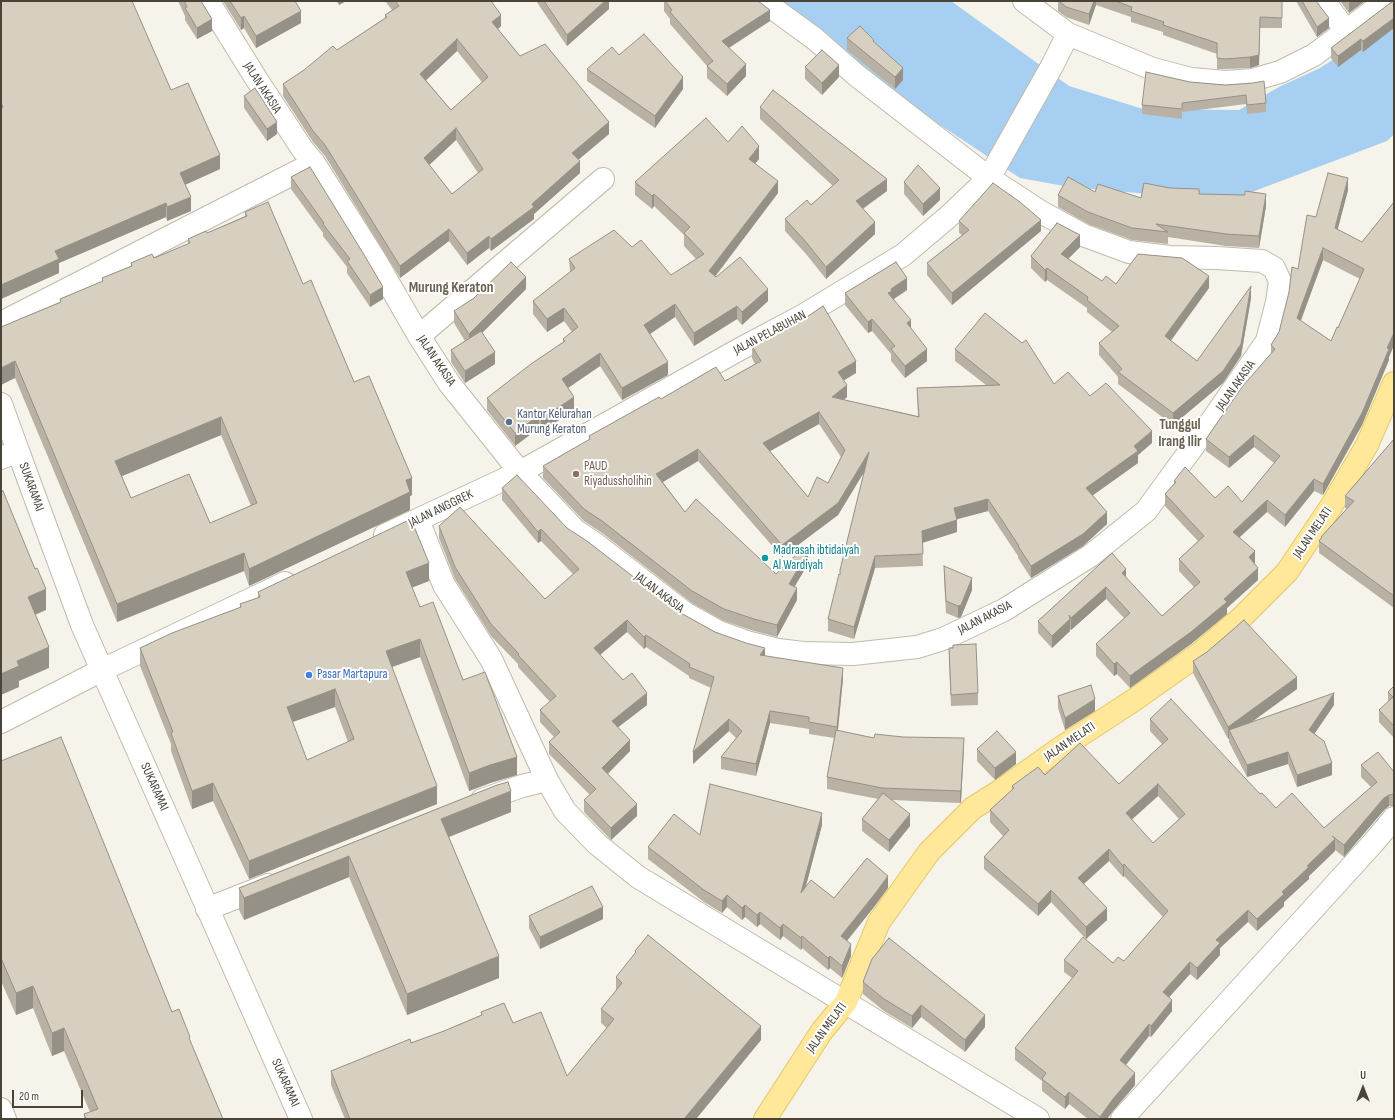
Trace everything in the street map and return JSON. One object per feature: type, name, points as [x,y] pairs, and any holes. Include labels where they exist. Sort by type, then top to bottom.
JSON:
[{"type":"main road","name":"JALAN MELATI","points":[[765,1119],[822,1031],[846,1002],[879,922],[929,852],[973,808],[1134,700],[1199,654],[1242,617],[1286,572],[1332,505],[1367,445],[1394,383]]},
{"type":"street","name":"JALAN AKASIA","points":[[208,1],[257,80],[303,150],[314,164],[374,258],[418,336],[449,383],[520,472],[576,531],[594,543],[685,613],[719,632],[750,643],[778,650],[803,653],[853,654],[917,647],[943,639],[1004,610],[1090,556],[1146,511],[1208,426],[1267,341],[1277,302],[1280,280],[1274,268],[1262,261],[1170,257],[1129,252],[1083,235],[1041,212],[993,171]]},
{"type":"street","points":[[763,1],[815,39],[856,75],[993,171]]},
{"type":"street","points":[[1024,1],[1048,9],[1068,34],[1153,69],[1191,79],[1226,82],[1252,80],[1280,72],[1314,55],[1386,1]]},
{"type":"street","points":[[1324,1],[1346,32]]},
{"type":"street","name":"JALAN PELABUHAN","points":[[520,472],[804,315],[903,255],[948,217],[993,171],[1052,66],[1068,34]]},
{"type":"street","points":[[1,323],[314,164]]},
{"type":"street","points":[[418,336],[603,179]]},
{"type":"street","name":"SUKARAMAI","points":[[1,404],[9,454],[82,625],[301,1119]]},
{"type":"street","name":"JALAN ANGGREK","points":[[368,544],[520,472]]},
{"type":"street","points":[[418,520],[444,586],[491,659],[547,780],[565,811],[597,844],[638,877],[1038,1119]]},
{"type":"street","points":[[1,722],[102,670],[303,574]]},
{"type":"street","points":[[464,807],[493,795],[547,780]]},
{"type":"street","points":[[1122,1119],[1374,842],[1394,818]]},
{"type":"street","points":[[208,909],[288,877]]},
{"type":"street","points":[[1,1109],[5,1119]]},
{"type":"water","points":[[779,1],[951,1],[1069,86],[1143,109],[1239,110],[1279,87],[1320,68],[1359,43],[1394,16],[1394,134],[1387,141],[1228,201],[1070,187],[1020,178],[892,93]]},
{"type":"building","points":[[1,1],[132,1],[171,90],[188,83],[220,155],[180,173],[191,197],[167,207],[166,203],[55,251],[59,259],[1,285],[1,108],[3,107],[1,103]]},
{"type":"building","points":[[184,1],[201,1],[212,19],[197,28],[185,8],[187,7]]},
{"type":"building","points":[[230,1],[295,1],[301,11],[256,36],[244,16],[241,18]]},
{"type":"building","points":[[395,1],[491,1],[501,15],[492,22],[520,56],[545,44],[609,122],[572,153],[580,161],[532,204],[534,207],[491,239],[489,236],[467,253],[449,229],[400,266],[325,145],[313,131],[283,84],[304,70],[333,46],[337,50],[387,17],[385,15],[399,6]],"holes":[[[457,39],[488,77],[451,110],[420,74]],[[456,128],[483,169],[452,194],[424,158]]]},
{"type":"building","points":[[544,1],[605,1],[567,35]]},
{"type":"building","points":[[665,1],[758,1],[770,10],[722,41],[746,64],[727,84],[707,66],[713,61],[670,12],[672,10]]},
{"type":"building","points":[[1059,1],[1094,1],[1089,14],[1066,7]]},
{"type":"building","points":[[1115,1],[1282,1],[1282,18],[1260,17],[1259,55],[1226,59],[1217,58],[1217,43],[1163,25],[1164,22],[1131,11],[1132,7]]},
{"type":"building","points":[[1302,1],[1316,1],[1329,18],[1317,27]]},
{"type":"building","points":[[1393,1],[1394,18],[1363,41],[1361,39],[1338,56],[1331,48]]},
{"type":"building","points":[[860,26],[874,40],[873,41],[903,68],[895,77],[847,38]]},
{"type":"building","points":[[644,34],[683,77],[655,116],[587,69],[612,47],[619,55]]},
{"type":"building","points":[[822,50],[839,65],[822,83],[805,67]]},
{"type":"building","points":[[1146,72],[1190,82],[1225,85],[1264,81],[1266,103],[1247,105],[1246,95],[1182,103],[1182,109],[1142,105]]},
{"type":"building","points":[[255,88],[277,122],[267,129],[244,96]]},
{"type":"building","points":[[773,90],[887,179],[856,201],[875,222],[826,267],[785,219],[807,200],[811,205],[839,180],[760,107]]},
{"type":"building","points":[[706,118],[728,142],[742,126],[759,146],[749,159],[778,181],[709,271],[716,277],[740,257],[768,289],[742,312],[737,306],[694,333],[675,304],[644,325],[668,362],[622,388],[600,353],[562,379],[574,397],[541,419],[539,415],[515,433],[487,398],[531,364],[565,341],[563,339],[578,327],[564,308],[547,319],[533,301],[575,268],[569,259],[614,230],[632,247],[641,240],[671,275],[704,254],[684,233],[690,227],[654,194],[652,196],[635,182]]},
{"type":"building","points":[[918,165],[940,188],[923,204],[904,182]]},
{"type":"building","points":[[310,167],[383,287],[370,295],[347,261],[350,259],[323,224],[324,223],[291,177]]},
{"type":"building","points":[[1328,173],[1348,178],[1335,228],[1362,242],[1394,202],[1394,333],[1387,348],[1389,349],[1362,413],[1323,484],[1314,479],[1285,515],[1267,500],[1233,532],[1255,551],[1249,557],[1258,568],[1224,599],[1227,602],[1191,632],[1130,676],[1117,662],[1114,664],[1096,644],[1130,613],[1106,587],[1071,618],[1069,615],[1070,619],[1052,636],[1038,621],[1112,553],[1126,569],[1122,573],[1162,616],[1200,582],[1179,559],[1204,536],[1165,494],[1176,482],[1174,481],[1185,467],[1215,498],[1228,486],[1242,502],[1280,456],[1254,435],[1229,457],[1206,439],[1242,387],[1275,349],[1271,345],[1279,332],[1289,292],[1292,267],[1298,269],[1307,215],[1316,217]],"holes":[[[1323,248],[1364,269],[1331,341],[1297,318]]]},
{"type":"building","points":[[1068,177],[1095,192],[1098,184],[1141,198],[1144,183],[1170,188],[1199,189],[1199,194],[1245,195],[1245,191],[1266,194],[1259,236],[1226,234],[1156,224],[1168,232],[1132,228],[1088,212],[1058,195]]},
{"type":"building","points":[[993,183],[1020,202],[1041,220],[952,293],[927,263],[969,230],[959,221]]},
{"type":"building","points":[[268,202],[303,284],[311,280],[354,382],[369,376],[412,478],[406,480],[410,492],[249,569],[244,553],[117,604],[15,361],[1,368],[1,327],[61,302],[60,299],[103,281],[102,278],[132,266],[131,263],[152,254],[154,258],[190,243],[188,239],[206,231],[207,233],[247,216],[245,212]],"holes":[[[221,417],[257,503],[210,523],[189,474],[131,498],[115,461]]]},
{"type":"building","points":[[1057,223],[1080,235],[1061,254],[1102,281],[1106,276],[1116,284],[1138,254],[1182,258],[1209,276],[1165,336],[1197,361],[1251,286],[1241,344],[1223,371],[1173,413],[1118,372],[1122,369],[1099,343],[1119,326],[1087,300],[1088,297],[1047,268],[1045,270],[1031,256]]},
{"type":"building","points":[[511,262],[526,277],[469,334],[454,311],[474,298]]},
{"type":"building","points":[[896,262],[907,278],[891,289],[892,291],[888,293],[911,320],[907,323],[927,349],[905,366],[891,349],[895,346],[872,319],[868,322],[845,293]]},
{"type":"building","points":[[823,306],[856,361],[838,372],[847,385],[832,397],[919,417],[917,388],[1000,385],[955,349],[985,313],[1022,343],[1026,340],[1054,384],[1068,372],[1090,396],[1106,383],[1152,431],[1134,446],[1138,451],[1086,488],[1107,512],[1083,534],[1031,566],[988,499],[954,508],[957,520],[922,531],[923,554],[875,556],[854,627],[828,619],[869,452],[838,503],[782,545],[698,449],[656,474],[685,512],[696,499],[776,574],[803,548],[808,552],[789,584],[797,588],[777,625],[754,619],[724,609],[692,591],[602,521],[584,509],[543,466],[590,439],[589,436],[659,397],[661,399],[716,367],[725,381],[761,361],[752,346],[797,321],[798,323]],"holes":[[[819,412],[845,450],[828,483],[817,477],[808,497],[763,443]]]},
{"type":"building","points":[[481,331],[495,352],[465,371],[451,350]]},
{"type":"building","points":[[1394,439],[1394,596],[1319,541],[1354,501],[1345,496]]},
{"type":"building","points":[[517,475],[567,528],[587,541],[679,612],[715,632],[765,648],[760,655],[843,668],[837,727],[809,722],[809,717],[770,711],[756,764],[721,757],[742,731],[729,719],[693,752],[714,677],[689,667],[690,664],[646,635],[644,637],[627,620],[594,648],[623,680],[632,673],[647,693],[612,721],[630,740],[602,768],[637,804],[611,828],[584,800],[596,789],[549,742],[560,732],[540,710],[556,696],[491,624],[455,567],[439,526],[460,507],[545,599],[579,569],[541,529],[538,532],[502,488]]},
{"type":"building","points":[[3,491],[35,569],[37,568],[46,589],[28,597],[49,647],[17,661],[19,666],[1,674],[1,492]]},
{"type":"building","points":[[411,519],[429,563],[406,572],[420,607],[433,602],[463,680],[485,672],[517,757],[469,773],[420,639],[386,651],[437,786],[249,861],[213,783],[192,791],[171,733],[173,732],[140,648],[172,633],[241,607],[240,604],[260,597],[258,592]],"holes":[[[335,689],[354,739],[307,760],[287,707]]]},
{"type":"building","points":[[944,566],[972,578],[961,605],[958,606],[946,601]]},
{"type":"building","points":[[1244,620],[1297,677],[1228,727],[1193,661],[1207,652]]},
{"type":"building","points":[[976,644],[978,693],[951,695],[949,648],[953,648],[953,645]]},
{"type":"building","points":[[1091,685],[1095,699],[1065,718],[1058,696]]},
{"type":"building","points":[[1394,686],[1394,726],[1379,710],[1393,697],[1388,692]]},
{"type":"building","points":[[1334,693],[1309,730],[1324,741],[1332,763],[1297,775],[1288,752],[1247,765],[1229,730]]},
{"type":"building","points":[[1171,699],[1260,794],[1262,793],[1276,808],[1292,793],[1324,828],[1377,782],[1361,765],[1378,752],[1394,772],[1394,794],[1384,798],[1344,845],[1332,836],[1335,839],[1307,866],[1309,867],[1282,892],[1284,894],[1257,919],[1248,910],[1216,940],[1220,943],[1197,968],[1190,962],[1163,992],[1172,1000],[1151,1026],[1149,1024],[1120,1060],[1135,1073],[1100,1117],[1069,1092],[1065,1097],[1042,1079],[1046,1073],[1015,1048],[1078,971],[1064,960],[1083,937],[1113,963],[1118,957],[1124,961],[1168,911],[1124,864],[1123,866],[1109,849],[1078,878],[1107,908],[1086,927],[1051,890],[1038,904],[984,857],[1009,830],[990,810],[1014,788],[1012,786],[1038,767],[1045,775],[1080,743],[1119,784],[1168,739],[1150,719]],"holes":[[[1158,784],[1185,814],[1153,843],[1126,813]]]},
{"type":"building","points":[[836,730],[874,738],[875,734],[903,737],[964,738],[961,790],[882,788],[827,777]]},
{"type":"building","points":[[997,731],[1016,752],[995,768],[977,749]]},
{"type":"building","points":[[61,737],[172,1012],[179,1009],[190,1037],[189,1038],[223,1119],[86,1119],[84,1114],[98,1109],[64,1028],[52,1033],[33,986],[16,993],[1,958],[1,761]]},
{"type":"building","points":[[508,782],[511,791],[441,819],[499,956],[407,994],[349,856],[244,898],[239,888],[497,785]]},
{"type":"building","points":[[710,784],[822,813],[801,893],[811,880],[834,898],[867,858],[888,876],[841,936],[851,944],[842,966],[830,956],[828,958],[802,936],[801,938],[783,924],[780,928],[760,912],[757,915],[745,905],[742,908],[727,895],[722,901],[704,890],[648,847],[674,814],[700,835]]},
{"type":"building","points":[[883,793],[910,814],[889,840],[862,819]]},
{"type":"building","points":[[592,886],[603,907],[540,937],[529,916]]},
{"type":"building","points":[[648,935],[761,1026],[684,1119],[350,1119],[331,1071],[410,1039],[411,1043],[444,1031],[482,1015],[481,1012],[504,1003],[513,1023],[541,1012],[567,1076],[614,1019],[601,1009],[622,983],[616,977]]},
{"type":"building","points":[[889,938],[985,1015],[965,1040],[921,1005],[912,1016],[884,999],[863,982],[872,959]]},
{"type":"place","name":"Kantor Kelurahan Murung Keraton","points":[[509,422]]},
{"type":"place","name":"PAUD Riyadussholihin","points":[[576,474]]},
{"type":"place","name":"Madrasah ibtidaiyah Al Wardiyah","points":[[765,558]]},
{"type":"place","name":"Pasar Martapura","points":[[309,675]]},
{"type":"district","name":"Murung Keraton","points":[[451,288]]},
{"type":"district","name":"Tunggul Irang Ilir","points":[[1180,434]]}]
